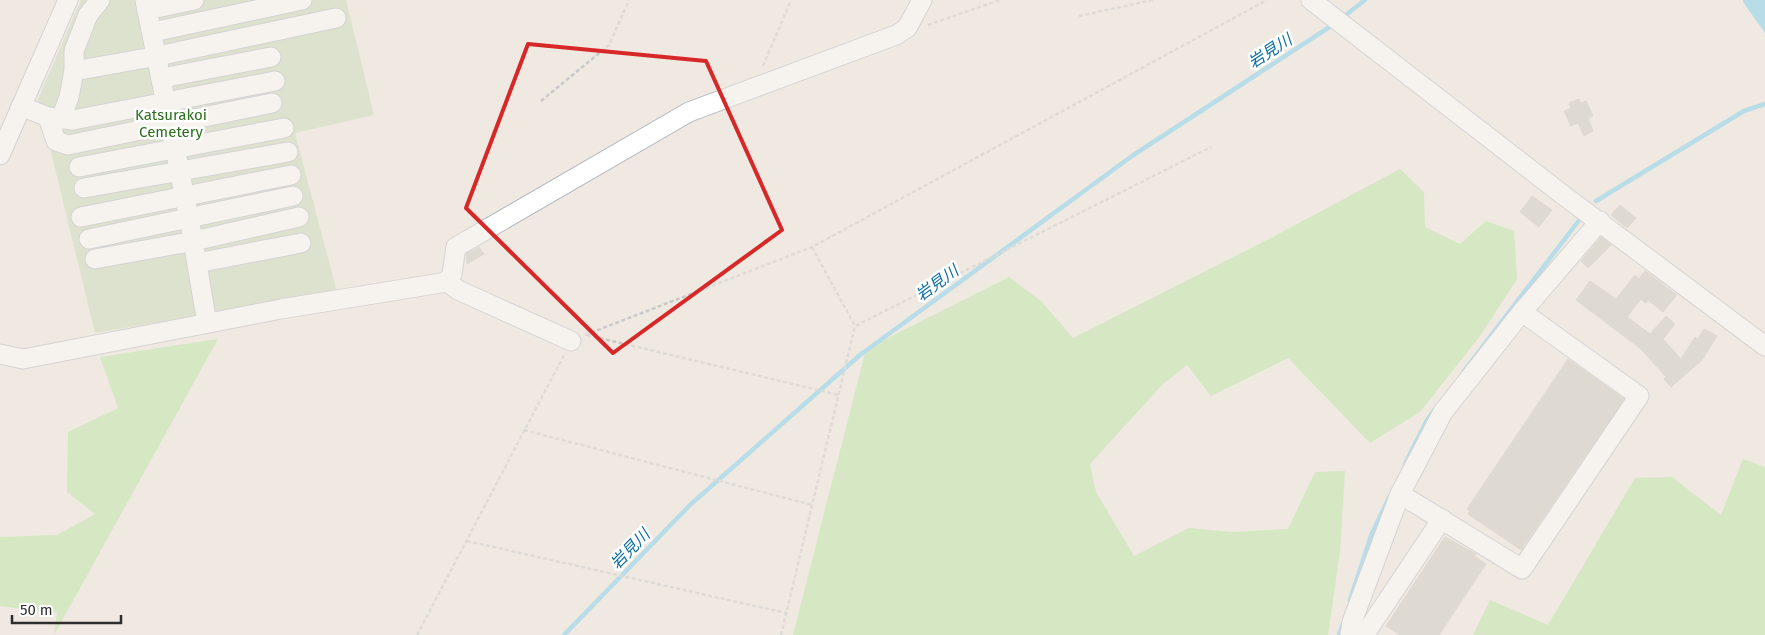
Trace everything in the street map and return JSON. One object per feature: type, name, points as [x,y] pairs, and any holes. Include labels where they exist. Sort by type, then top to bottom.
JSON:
[{"type":"street","points":[[0,156],[20,106],[68,0]]},
{"type":"street","points":[[100,0],[88,15],[74,51],[74,71],[69,97],[55,118],[56,141],[68,145],[272,103]]},
{"type":"street","points":[[194,0],[146,5],[181,172],[207,323]]},
{"type":"street","points":[[153,32],[302,0]]},
{"type":"street","points":[[447,282],[452,274],[456,247],[690,112],[754,86],[896,35],[907,28],[922,0]]},
{"type":"street","points":[[1311,0],[1765,346]]},
{"type":"street","points":[[74,71],[158,56],[336,18]]},
{"type":"street","points":[[162,78],[271,57]]},
{"type":"street","points":[[20,106],[55,118],[73,120],[274,81]]},
{"type":"street","points":[[79,167],[284,128]]},
{"type":"street","points":[[84,188],[288,152]]},
{"type":"street","points":[[81,217],[291,175]]},
{"type":"street","points":[[89,239],[293,196]]},
{"type":"street","points":[[95,259],[194,241],[299,218]]},
{"type":"street","points":[[1360,631],[1376,557],[1400,494],[1443,412],[1522,312],[1600,221]]},
{"type":"street","points":[[198,263],[301,243]]},
{"type":"street","points":[[0,354],[23,359],[207,323],[447,282],[458,290],[579,338]]},
{"type":"street","points":[[1400,494],[1522,569],[1639,396],[1522,312]]},
{"type":"street","points":[[1360,631],[1403,577],[1442,519]]},
{"type":"street","points":[[1376,557],[1403,577]]},
{"type":"path","points":[[541,102],[609,44],[629,0]]},
{"type":"path","points":[[754,86],[791,0]]},
{"type":"path","points":[[907,28],[921,28],[1000,0]]},
{"type":"path","points":[[1079,16],[1153,0]]},
{"type":"path","points":[[417,635],[524,430],[579,338],[812,247],[1267,0]]},
{"type":"path","points":[[855,326],[1211,147]]},
{"type":"path","points":[[781,635],[855,326],[812,247]]},
{"type":"path","points":[[579,338],[839,395]]},
{"type":"path","points":[[524,430],[812,505]]},
{"type":"path","points":[[467,541],[786,613]]},
{"type":"highlighted area","points":[[528,44],[706,61],[782,230],[613,353],[466,208]]},
{"type":"green space","name":"Katsurakoi Cemetery","points":[[81,0],[346,0],[374,115],[295,133],[337,292],[95,333],[38,99]]},
{"type":"green space","points":[[1400,169],[1424,192],[1425,227],[1460,244],[1486,221],[1514,231],[1517,279],[1480,336],[1420,412],[1370,443],[1288,358],[1211,396],[1187,365],[1162,385],[1090,464],[1096,492],[1134,556],[1189,528],[1232,532],[1288,529],[1315,472],[1345,471],[1340,551],[1328,635],[793,635],[866,349],[1009,277],[1041,301],[1073,338],[1267,240]]},
{"type":"green space","points":[[218,339],[54,635],[57,613],[0,606],[0,537],[57,535],[95,514],[67,492],[68,432],[118,408],[100,357]]},
{"type":"green space","points":[[1743,459],[1765,467],[1765,635],[1473,635],[1490,600],[1548,625],[1635,478],[1672,477],[1721,515]]},
{"type":"water","points":[[1743,0],[1765,0],[1765,33],[1743,2]]},
{"type":"building","points":[[1579,99],[1580,103],[1586,101],[1593,116],[1588,118],[1593,131],[1584,136],[1578,123],[1571,126],[1564,111],[1571,108],[1569,103]]},
{"type":"building","points":[[1532,196],[1552,210],[1539,227],[1520,212]]},
{"type":"building","points":[[1620,205],[1636,218],[1627,228],[1611,215]]},
{"type":"building","points":[[1601,237],[1611,245],[1588,268],[1581,261]]},
{"type":"building","points":[[479,247],[484,254],[467,264],[466,254]]},
{"type":"building","points":[[1645,271],[1677,295],[1663,312],[1648,300],[1646,303],[1641,299],[1627,317],[1650,334],[1666,316],[1675,324],[1663,339],[1681,359],[1695,337],[1698,339],[1704,329],[1717,336],[1702,360],[1671,387],[1664,379],[1666,377],[1641,349],[1576,300],[1590,281],[1616,299],[1635,275],[1639,279]]},
{"type":"building","points":[[1568,359],[1624,399],[1521,550],[1468,514],[1470,511],[1467,509]]},
{"type":"building","points":[[1445,537],[1476,554],[1474,556],[1486,564],[1439,635],[1400,635],[1386,626]]},
{"type":"waterway","name":"岩見川","points":[[1342,18],[1365,0]]},
{"type":"waterway","name":"岩見川","points":[[564,635],[690,505],[860,355],[1132,156],[1334,24]]},
{"type":"waterway","points":[[1596,201],[1744,111],[1765,104]]},
{"type":"waterway","points":[[1464,371],[1580,219]]},
{"type":"waterway","points":[[1405,464],[1427,420],[1435,409]]},
{"type":"waterway","points":[[1350,600],[1372,533],[1390,496]]},
{"type":"waterway","points":[[1339,635],[1343,624]]}]
